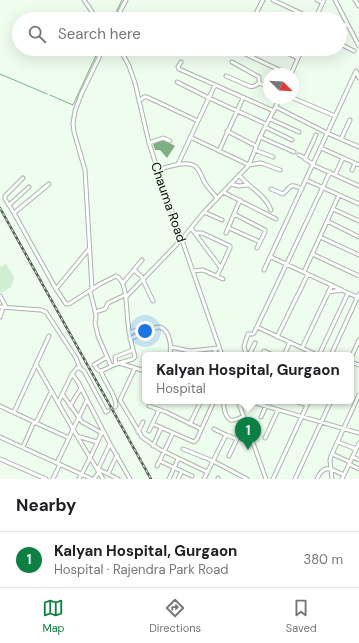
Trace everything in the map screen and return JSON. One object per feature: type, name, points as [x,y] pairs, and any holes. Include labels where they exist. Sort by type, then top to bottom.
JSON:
[{"type":"street","points":[[84,0],[92,12]]},
{"type":"street","points":[[120,12],[126,0]]},
{"type":"street","points":[[257,12],[263,0]]},
{"type":"street","points":[[273,0],[297,11]]},
{"type":"street","points":[[318,0],[324,2],[319,12]]},
{"type":"street","points":[[335,0],[341,12]]},
{"type":"street","points":[[355,0],[359,6]]},
{"type":"street","points":[[348,27],[359,46]]},
{"type":"street","points":[[347,48],[354,51]]},
{"type":"street","points":[[100,56],[81,95],[75,111],[73,123],[74,132],[85,170],[91,290],[95,312],[95,323],[98,336],[111,366]]},
{"type":"street","name":"Chauma Road","points":[[124,56],[130,66],[149,143],[220,352]]},
{"type":"street","points":[[250,56],[275,68]]},
{"type":"street","points":[[294,56],[298,58],[294,68]]},
{"type":"street","points":[[180,62],[178,67],[179,69],[274,112]]},
{"type":"street","points":[[232,62],[258,76],[259,83]]},
{"type":"street","points":[[264,270],[356,71],[359,78]]},
{"type":"street","points":[[226,76],[252,87],[259,83]]},
{"type":"street","points":[[176,82],[266,125],[292,140]]},
{"type":"street","points":[[259,83],[263,85]]},
{"type":"street","points":[[178,164],[215,85]]},
{"type":"street","points":[[139,101],[144,97],[147,97],[198,121]]},
{"type":"street","points":[[219,151],[243,98]]},
{"type":"street","points":[[299,101],[335,116]]},
{"type":"street","points":[[95,312],[104,309],[108,303],[126,296],[143,280],[182,239],[204,212],[249,165],[260,137],[276,106],[327,133],[358,147],[359,143]]},
{"type":"street","points":[[270,118],[299,132]]},
{"type":"street","points":[[341,139],[350,120]]},
{"type":"street","points":[[228,131],[256,146]]},
{"type":"street","points":[[305,158],[316,135]]},
{"type":"street","points":[[190,137],[249,165],[260,163],[280,170]]},
{"type":"street","points":[[260,137],[294,152]]},
{"type":"street","points":[[149,143],[162,138],[170,141]]},
{"type":"street","points":[[321,148],[357,164],[352,170]]},
{"type":"street","points":[[255,150],[273,158]]},
{"type":"street","points":[[299,155],[313,164],[359,186]]},
{"type":"street","points":[[335,175],[343,158]]},
{"type":"street","points":[[158,170],[178,164],[190,164],[195,166],[205,183],[217,198]]},
{"type":"street","points":[[246,352],[244,349],[248,334],[254,334],[330,172]]},
{"type":"street","points":[[239,175],[248,185],[263,197],[269,204],[271,210]]},
{"type":"street","points":[[22,178],[5,196],[5,199],[66,304],[116,276],[120,278],[126,296],[129,333],[134,358],[101,371]]},
{"type":"street","points":[[306,180],[359,204]]},
{"type":"street","points":[[14,213],[48,184]]},
{"type":"street","points":[[232,184],[239,186],[248,185]]},
{"type":"street","points":[[271,189],[284,194],[292,186],[302,189]]},
{"type":"street","points":[[9,204],[29,187]]},
{"type":"street","points":[[223,192],[276,219]]},
{"type":"street","points":[[304,272],[339,195]]},
{"type":"street","points":[[226,233],[240,200]]},
{"type":"street","points":[[333,209],[359,221]]},
{"type":"street","points":[[204,212],[222,220]]},
{"type":"street","points":[[234,214],[265,230],[257,248]]},
{"type":"street","points":[[327,221],[359,237]]},
{"type":"street","points":[[191,228],[220,268]]},
{"type":"street","points":[[229,228],[260,242]]},
{"type":"street","points":[[195,233],[202,233],[230,246],[217,276]]},
{"type":"street","points":[[320,237],[359,255]]},
{"type":"street","points":[[56,289],[89,249]]},
{"type":"street","points":[[312,254],[359,276]]},
{"type":"street","points":[[271,257],[342,290],[359,296],[331,352]]},
{"type":"street","points":[[122,283],[142,260]]},
{"type":"street","points":[[134,270],[143,280],[153,302]]},
{"type":"street","points":[[192,271],[203,270],[223,279]]},
{"type":"street","points":[[278,337],[308,274]]},
{"type":"street","points":[[302,348],[332,285]]},
{"type":"street","points":[[328,292],[342,290]]},
{"type":"street","points":[[319,352],[348,292]]},
{"type":"street","points":[[0,296],[3,307],[0,317]]},
{"type":"street","points":[[3,307],[41,310],[46,312],[80,368],[84,371],[106,412],[108,411]]},
{"type":"street","points":[[130,339],[156,327],[162,327],[168,336],[171,347],[170,352]]},
{"type":"street","points":[[257,327],[311,352]]},
{"type":"street","points":[[129,333],[142,328]]},
{"type":"street","points":[[14,412],[49,336]]},
{"type":"street","points":[[354,352],[359,340]]},
{"type":"street","points":[[285,352],[290,342]]},
{"type":"street","points":[[249,352],[255,343]]},
{"type":"street","points":[[171,347],[191,352]]},
{"type":"street","points":[[199,352],[218,348]]},
{"type":"street","points":[[216,352],[218,348]]},
{"type":"street","points":[[117,364],[115,357],[133,350]]},
{"type":"street","points":[[107,357],[94,365],[101,371],[106,384],[116,401],[115,407]]},
{"type":"street","points":[[36,364],[103,479]]},
{"type":"street","points":[[117,364],[142,370]]},
{"type":"street","points":[[58,403],[72,374],[77,368],[80,368]]},
{"type":"street","points":[[135,368],[120,400],[138,432],[153,446],[207,472]]},
{"type":"street","points":[[72,374],[130,479]]},
{"type":"street","points":[[70,406],[81,388]]},
{"type":"street","points":[[23,447],[51,392]]},
{"type":"street","points":[[63,395],[82,422],[103,431]]},
{"type":"street","points":[[332,479],[330,460],[359,395]]},
{"type":"street","points":[[53,479],[78,417],[87,400]]},
{"type":"street","points":[[190,424],[200,404]]},
{"type":"street","points":[[152,424],[194,442],[197,440],[213,404]]},
{"type":"street","points":[[224,404],[227,417],[229,419],[235,420],[244,416]]},
{"type":"street","points":[[239,404],[266,479]]},
{"type":"street","points":[[258,404],[358,432]]},
{"type":"street","points":[[295,479],[330,404]]},
{"type":"street","points":[[273,479],[307,405]]},
{"type":"street","points":[[0,406],[69,438]]},
{"type":"street","points":[[149,406],[201,429]]},
{"type":"street","points":[[261,417],[264,406]]},
{"type":"street","points":[[149,431],[159,410]]},
{"type":"street","points":[[265,438],[278,410]]},
{"type":"street","points":[[138,432],[143,422]]},
{"type":"street","points":[[229,456],[246,422]]},
{"type":"street","points":[[153,446],[161,428]]},
{"type":"street","points":[[214,429],[237,439]]},
{"type":"street","points":[[79,479],[103,431]]},
{"type":"street","points":[[157,466],[173,433]]},
{"type":"street","points":[[204,479],[226,435]]},
{"type":"street","points":[[77,436],[97,442]]},
{"type":"street","points":[[0,437],[93,479],[110,444]]},
{"type":"street","points":[[338,442],[356,449]]},
{"type":"street","points":[[342,479],[359,443]]},
{"type":"street","points":[[183,449],[247,479]]},
{"type":"street","points":[[332,454],[359,469]]},
{"type":"street","points":[[108,474],[117,456]]},
{"type":"street","points":[[352,457],[359,460]]},
{"type":"street","points":[[0,458],[46,479]]},
{"type":"street","points":[[170,479],[178,459]]},
{"type":"street","points":[[160,461],[192,476]]},
{"type":"street","points":[[317,479],[320,472],[323,470],[331,469],[344,475]]},
{"type":"street","points":[[98,470],[118,479]]},
{"type":"street","points":[[178,479],[182,471]]},
{"type":"shaded area","points":[[164,140],[175,146],[167,158],[160,150],[155,150],[153,144]]},
{"type":"shaded area","points":[[6,264],[14,277],[11,287],[1,293],[0,267]]},
{"type":"waterway","points":[[116,12],[122,0]]},
{"type":"waterway","points":[[50,95],[73,105],[96,56]]},
{"type":"waterway","points":[[0,74],[47,94]]},
{"type":"tunnel","points":[[108,411],[115,407]]},
{"type":"railway","points":[[0,208],[151,479]]},
{"type":"place","name":"Kalyan Hospital, Gurgaon","points":[[248,450]]}]
